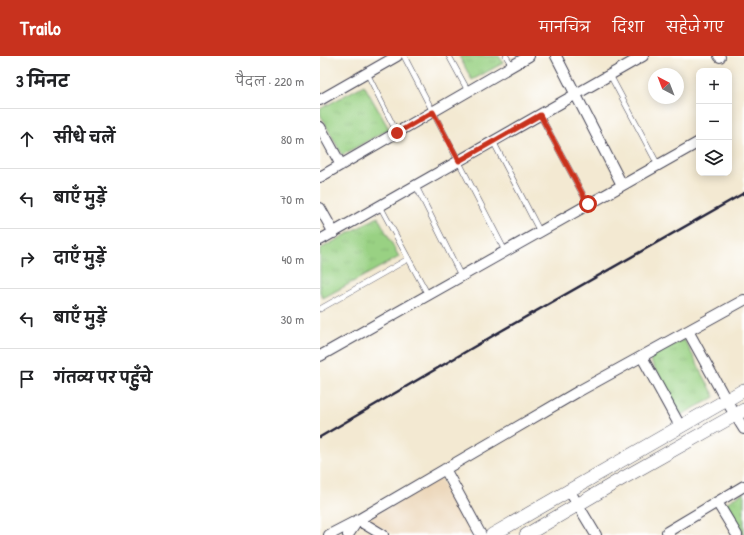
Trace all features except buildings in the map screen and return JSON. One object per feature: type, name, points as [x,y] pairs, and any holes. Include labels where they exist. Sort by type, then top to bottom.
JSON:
[{"type":"street","points":[[320,100],[397,56]]},
{"type":"street","points":[[320,177],[529,56]]},
{"type":"street","points":[[556,56],[622,185]]},
{"type":"street","points":[[320,240],[643,56]]},
{"type":"street","points":[[320,127],[341,165]]},
{"type":"street","points":[[320,356],[696,144]]},
{"type":"street","points":[[320,208],[334,232]]},
{"type":"street","points":[[329,535],[358,520],[579,391],[744,300]]},
{"type":"street","points":[[688,331],[726,400],[740,412],[744,429]]},
{"type":"street","points":[[642,357],[680,426]]},
{"type":"street","points":[[492,535],[744,390]]},
{"type":"street","points":[[526,535],[740,412]]},
{"type":"street","points":[[445,469],[481,535]]},
{"type":"street","points":[[669,535],[667,532],[744,486]]},
{"type":"street","points":[[570,490],[596,535]]},
{"type":"street","points":[[717,502],[737,535]]},
{"type":"street","points":[[348,535],[358,520]]},
{"type":"street","points":[[358,520],[384,535]]},
{"type":"lane","points":[[404,56],[505,251]]},
{"type":"lane","points":[[449,56],[468,91]]},
{"type":"lane","points":[[506,56],[512,66]]},
{"type":"lane","points":[[366,73],[397,133]]},
{"type":"lane","points":[[610,75],[658,165]]},
{"type":"lane","points":[[540,115],[588,204]]},
{"type":"lane","points":[[493,142],[540,232]]},
{"type":"lane","points":[[416,186],[461,276]]},
{"type":"lane","points":[[380,206],[428,295]]},
{"type":"lane","points":[[320,309],[408,259]]},
{"type":"shaded area","points":[[440,478],[473,535],[395,535],[368,519]]},
{"type":"green space","points":[[459,56],[499,56],[503,63],[472,80]]},
{"type":"green space","points":[[364,85],[389,129],[342,155],[320,114],[320,109]]},
{"type":"green space","points":[[378,217],[399,257],[323,298],[320,292],[320,249]]},
{"type":"green space","points":[[684,339],[715,397],[681,415],[649,358]]},
{"type":"green space","points":[[744,492],[744,535],[743,535],[724,504]]},
{"type":"railway","points":[[320,437],[501,331],[744,193]]},
{"type":"route","points":[[397,133],[433,112],[459,161],[540,115],[588,204]]}]
